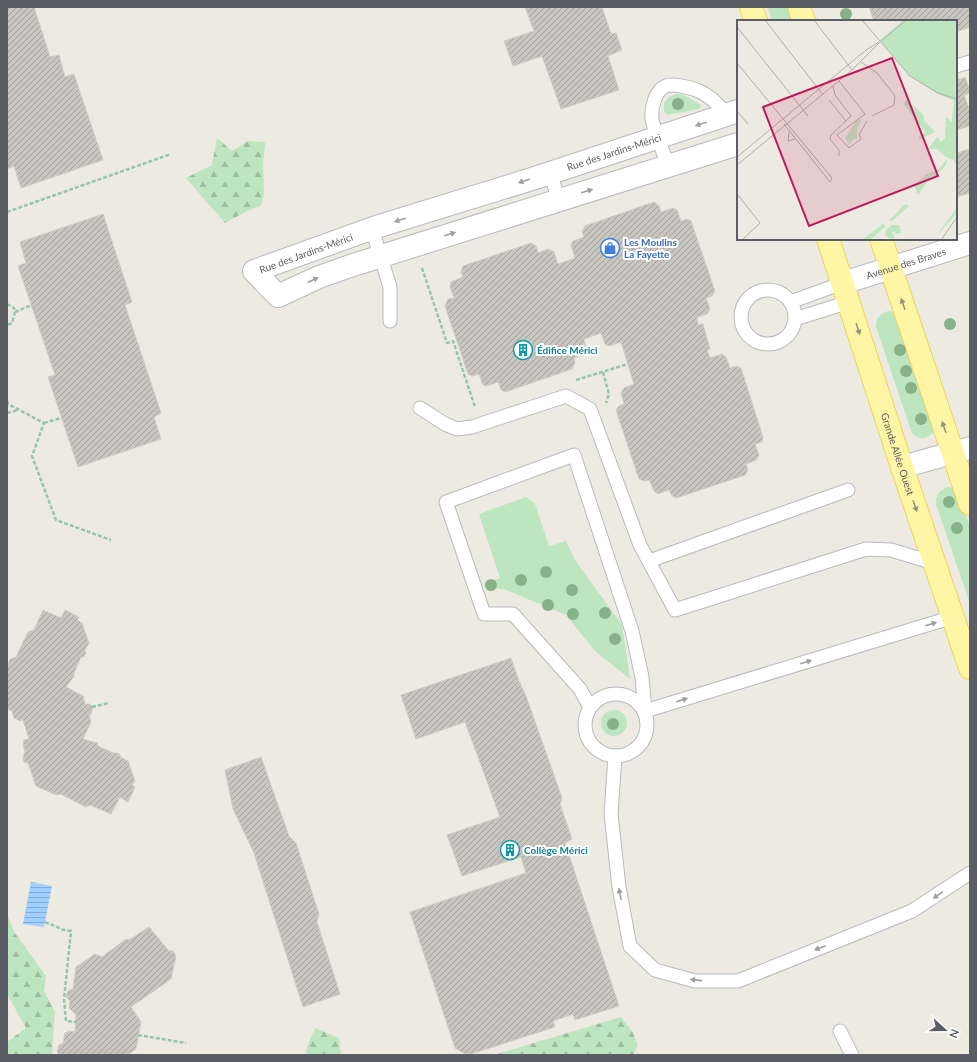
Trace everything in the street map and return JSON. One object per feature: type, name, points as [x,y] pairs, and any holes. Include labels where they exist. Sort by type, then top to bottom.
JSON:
[{"type":"main road","points":[[751,7],[756,20]]},
{"type":"main road","points":[[799,7],[804,20]]},
{"type":"main road","name":"Grande Allée Ouest","points":[[828,240],[970,668]]},
{"type":"main road","points":[[880,240],[962,451],[970,504]]},
{"type":"street","name":"Rue des Jardins-Mérici","points":[[733,113],[372,229],[254,272],[278,296],[319,277],[380,256],[737,144]]},
{"type":"street","name":"Avenue des Braves","points":[[846,293],[891,268],[970,243]]},
{"type":"street","points":[[902,466],[962,451]]},
{"type":"lane","points":[[957,66],[970,62]]},
{"type":"lane","points":[[668,166],[652,118],[654,102],[658,92],[666,86],[681,86],[700,91],[733,113]]},
{"type":"lane","points":[[550,173],[559,200]]},
{"type":"lane","points":[[372,229],[390,287],[390,321]]},
{"type":"lane","points":[[767,290],[776,291],[784,295],[794,310],[795,319],[793,328],[788,336],[781,342],[772,345],[762,345],[747,336],[742,328],[740,319],[741,310],[745,302],[758,291],[767,290]]},
{"type":"lane","points":[[790,302],[846,293]]},
{"type":"lane","points":[[795,319],[846,293]]},
{"type":"lane","points":[[420,408],[445,424],[457,429],[472,428],[566,396],[590,409],[640,545],[675,610],[866,549],[891,550],[934,563]]},
{"type":"lane","points":[[590,707],[580,689],[513,614],[484,614],[446,502],[574,455],[632,631],[642,677],[647,722],[646,732],[642,742],[635,750],[626,755],[615,756],[597,750],[586,735],[586,715],[590,707],[605,695],[614,693],[623,694],[632,698],[645,711]]},
{"type":"lane","points":[[649,561],[848,490]]},
{"type":"lane","points":[[645,711],[953,617]]},
{"type":"lane","points":[[615,756],[611,814],[619,887],[630,946],[655,970],[695,981],[738,981],[912,911],[970,873]]},
{"type":"lane","points":[[840,1032],[852,1055]]},
{"type":"path","points":[[7,212],[171,154]]},
{"type":"path","points":[[422,268],[447,343]]},
{"type":"path","points":[[7,304],[14,308],[15,312],[12,323],[7,325]]},
{"type":"path","points":[[15,312],[32,305]]},
{"type":"path","points":[[572,382],[628,364]]},
{"type":"path","points":[[603,372],[609,394],[604,409]]},
{"type":"path","points":[[7,401],[8,404],[44,423],[61,418]]},
{"type":"path","points":[[7,413],[19,410]]},
{"type":"path","points":[[44,423],[32,456],[56,520],[111,540]]},
{"type":"path","points":[[92,707],[109,703]]},
{"type":"path","points":[[45,922],[64,930],[71,931],[64,999],[66,1021],[76,1022]]},
{"type":"path","points":[[138,1035],[186,1043]]},
{"type":"green space","points":[[768,7],[794,7],[799,20],[772,20]]},
{"type":"green space","points":[[677,94],[684,95],[701,105],[699,109],[667,115],[664,111],[664,103],[669,97]]},
{"type":"green space","points":[[217,138],[232,151],[248,141],[265,142],[263,166],[264,193],[261,206],[249,210],[225,223],[186,178],[212,165]]},
{"type":"green space","points":[[888,311],[894,312],[898,315],[934,431],[929,436],[924,438],[915,436],[912,433],[876,327],[879,316]]},
{"type":"green space","points":[[948,487],[953,488],[960,497],[970,527],[970,604],[936,504],[939,493]]},
{"type":"green space","points":[[526,497],[535,504],[549,546],[566,541],[575,560],[622,625],[630,679],[596,652],[566,615],[504,589],[492,588],[484,584],[500,578],[479,514]]},
{"type":"green space","points":[[614,710],[623,714],[627,723],[623,732],[614,736],[605,732],[601,723],[605,714]]},
{"type":"green space","points":[[7,914],[15,933],[46,976],[44,991],[55,1012],[52,1055],[9,1055],[7,1051],[7,1042],[26,1028],[7,994]]},
{"type":"green space","points":[[621,1017],[632,1031],[638,1045],[633,1055],[494,1055]]},
{"type":"green space","points":[[315,1028],[339,1038],[341,1055],[307,1055],[306,1050]]},
{"type":"water","points":[[31,882],[52,886],[44,927],[23,924]]},
{"type":"building","points":[[7,7],[34,7],[50,57],[59,55],[65,77],[74,74],[103,160],[21,188],[14,166],[7,169]]},
{"type":"building","points":[[525,7],[602,7],[611,34],[616,33],[622,50],[608,56],[619,90],[561,109],[542,56],[513,66],[504,41],[534,31]]},
{"type":"building","points":[[869,7],[970,7],[970,27],[957,32],[957,20],[874,20]]},
{"type":"building","points":[[965,77],[970,91],[970,93],[964,95],[970,111],[970,126],[957,130],[957,79],[959,78],[959,80]]},
{"type":"building","points":[[970,149],[970,193],[957,197],[957,153]]},
{"type":"building","name":"Édifice Mérici","points":[[654,202],[659,206],[661,212],[673,208],[677,210],[681,221],[688,219],[691,221],[715,291],[712,296],[706,298],[710,309],[707,314],[697,317],[698,325],[703,324],[710,349],[707,350],[710,358],[722,354],[726,357],[730,368],[736,366],[741,368],[763,437],[762,442],[755,444],[759,455],[756,460],[746,464],[748,470],[745,475],[676,498],[672,496],[669,490],[658,494],[654,491],[649,480],[644,481],[639,479],[616,410],[619,406],[624,404],[621,393],[624,388],[634,384],[621,342],[609,346],[605,344],[601,333],[584,339],[586,349],[585,354],[574,358],[575,363],[572,369],[505,392],[501,390],[498,382],[487,386],[483,385],[479,374],[472,376],[468,374],[445,306],[448,299],[454,298],[450,287],[451,282],[463,277],[461,272],[463,266],[531,243],[536,246],[538,253],[548,249],[554,252],[558,264],[575,258],[571,245],[573,241],[584,237],[582,232],[585,226]]},
{"type":"building","points":[[103,214],[132,302],[125,305],[161,413],[154,417],[161,439],[78,467],[48,377],[55,375],[18,266],[26,263],[20,242]]},
{"type":"building","points":[[43,610],[61,618],[65,610],[79,617],[77,620],[82,623],[89,643],[85,650],[86,653],[84,657],[81,657],[74,676],[66,687],[83,696],[85,704],[90,704],[93,708],[91,714],[89,714],[91,722],[83,739],[97,743],[98,746],[113,753],[120,754],[120,757],[128,761],[135,781],[132,785],[135,787],[128,802],[120,797],[111,814],[90,805],[86,807],[61,794],[56,795],[36,786],[28,763],[24,762],[24,740],[29,739],[23,720],[20,721],[14,718],[12,711],[7,707],[7,668],[10,659],[16,657],[28,632],[34,630]]},
{"type":"building","name":"Collège Mérici","points":[[511,658],[562,798],[560,804],[572,839],[565,843],[619,1006],[575,1020],[573,1014],[553,1021],[555,1027],[471,1054],[465,1054],[455,1048],[410,912],[526,873],[521,857],[462,876],[447,835],[500,817],[465,722],[416,739],[401,695]]},
{"type":"building","points":[[261,757],[289,836],[296,843],[319,914],[317,922],[340,994],[303,1007],[254,853],[233,809],[225,770]]},
{"type":"building","points":[[149,927],[169,951],[173,951],[176,956],[171,979],[131,1007],[141,1022],[136,1049],[127,1055],[60,1055],[57,1052],[59,1045],[63,1043],[65,1033],[69,1031],[75,1032],[76,1015],[69,1008],[70,1001],[66,997],[68,991],[73,989],[76,967],[95,954],[102,957],[126,939],[129,940]]},
{"type":"place","name":"Les Moulins La Fayette","points":[[610,248]]},
{"type":"place","name":"Édifice Mérici","points":[[523,350]]},
{"type":"place","name":"Collège Mérici","points":[[510,850]]}]
